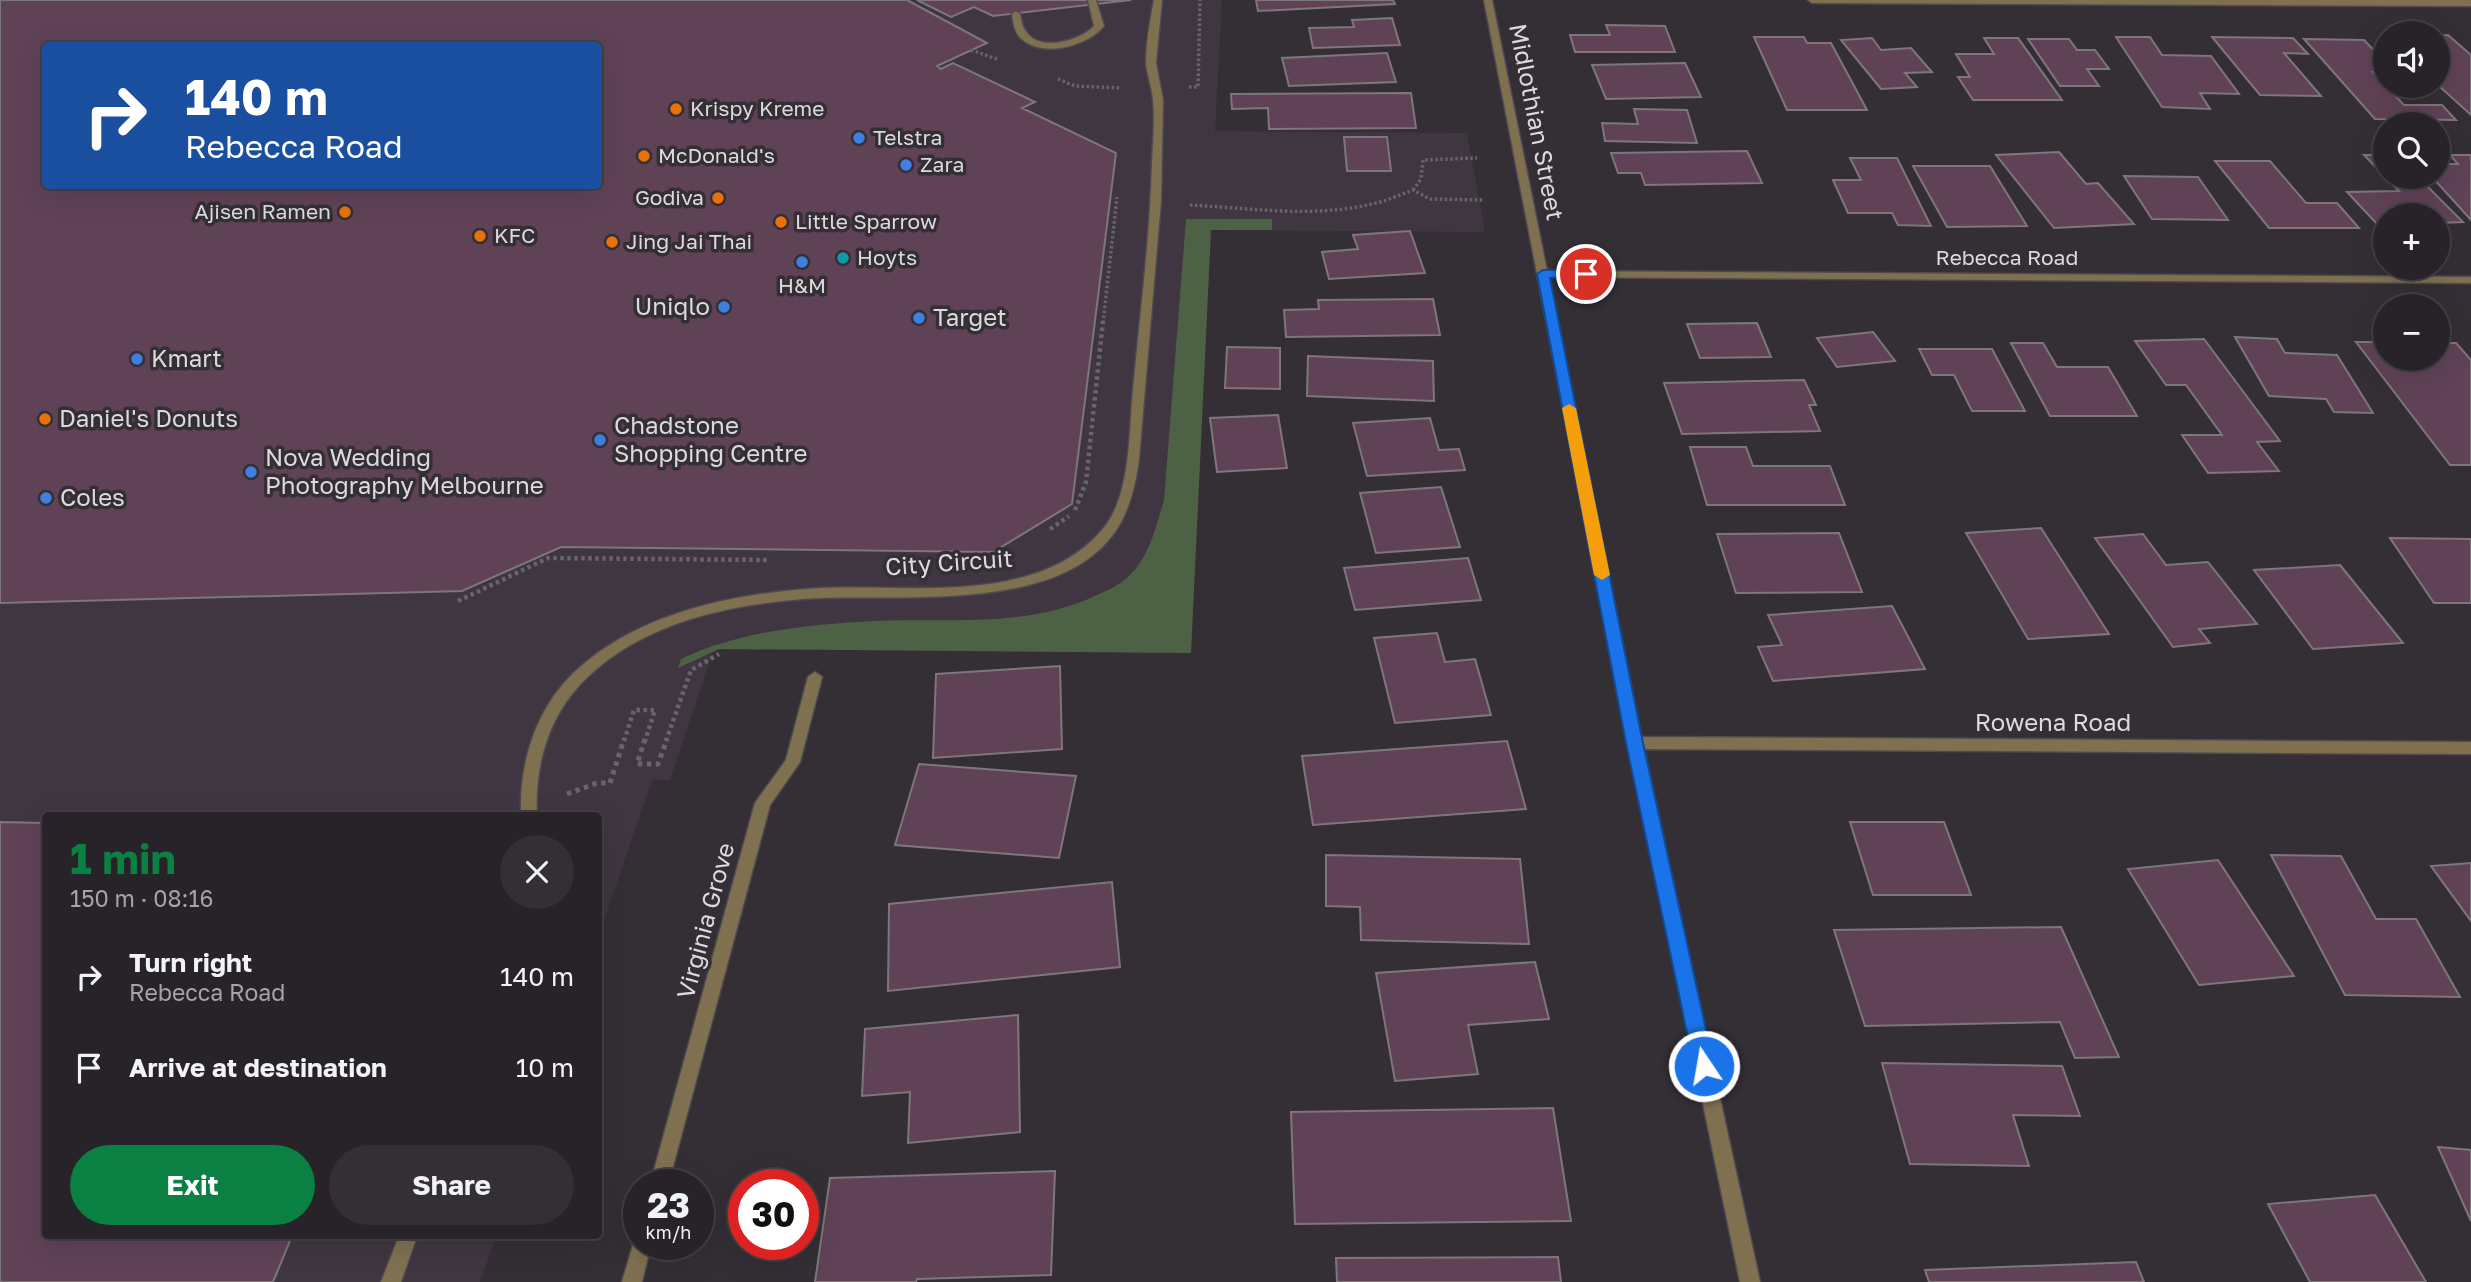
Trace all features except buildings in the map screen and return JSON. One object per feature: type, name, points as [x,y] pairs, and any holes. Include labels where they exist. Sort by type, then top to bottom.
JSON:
[{"type":"street","points":[[1016,14],[1019,30],[1028,39],[1056,44],[1075,41],[1090,36],[1099,26],[1092,0]]},
{"type":"street","name":"City Circuit","points":[[528,812],[530,775],[537,743],[548,717],[565,691],[587,668],[622,642],[681,619],[772,598],[822,593],[933,592],[1021,583],[1065,566],[1083,555],[1111,528],[1125,494],[1134,443],[1156,200],[1158,97],[1151,63],[1158,0]]},
{"type":"street","name":"Midlothian Street","points":[[1488,0],[1635,743],[1750,1282]]},
{"type":"street","points":[[1812,0],[2471,3]]},
{"type":"street","name":"Rebecca Road","points":[[1543,274],[2471,280]]},
{"type":"street","name":"Virginia Grove","points":[[663,1169],[763,803],[793,762],[815,677]]},
{"type":"street","name":"Rowena Road","points":[[1635,743],[2471,748]]},
{"type":"street","points":[[391,1282],[407,1239]]},
{"type":"street","points":[[632,1282],[638,1260]]},
{"type":"path","points":[[1124,88],[1124,100]]},
{"type":"path","points":[[1156,200],[1178,200],[1196,207],[1293,211],[1372,204],[1413,190],[1421,179],[1423,160],[1478,158]]},
{"type":"path","points":[[1045,533],[1074,511],[1081,500],[1086,482],[1118,186]]},
{"type":"path","points":[[1413,190],[1430,199],[1484,200]]},
{"type":"path","points":[[458,601],[548,558],[780,560]]},
{"type":"path","points":[[566,794],[597,783],[610,783],[634,710],[655,710],[637,764],[658,764],[691,670],[719,654]]},
{"type":"shaded area","name":"Chadstone Shopping Centre","points":[[0,0],[1222,0],[1215,131],[1467,133],[1485,232],[1211,230],[1191,653],[719,649],[713,652],[670,780],[652,780],[602,926],[602,812],[42,812],[42,1239],[495,1239],[480,1282],[0,1282]]},
{"type":"green space","points":[[1186,219],[1272,219],[1272,230],[1211,230],[1191,653],[719,649],[678,668],[681,659],[702,650],[767,632],[857,622],[979,620],[1039,614],[1097,595],[1126,579],[1147,550],[1164,500]]},
{"type":"slow traffic","points":[[1569,408],[1602,575]]},
{"type":"place","name":"Krispy Kreme","points":[[676,109]]},
{"type":"place","name":"Telstra","points":[[859,138]]},
{"type":"place","name":"McDonald's","points":[[644,156]]},
{"type":"place","name":"Zara","points":[[906,165]]},
{"type":"place","name":"Godiva","points":[[718,198]]},
{"type":"place","name":"Ajisen Ramen","points":[[345,212]]},
{"type":"place","name":"Little Sparrow","points":[[781,222]]},
{"type":"place","name":"KFC","points":[[480,236]]},
{"type":"place","name":"Jing Jai Thai","points":[[612,242]]},
{"type":"place","name":"Hoyts","points":[[843,258]]},
{"type":"place","name":"H&M","points":[[802,262]]},
{"type":"place","name":"Uniqlo","points":[[724,307]]},
{"type":"place","name":"Target","points":[[919,318]]},
{"type":"place","name":"Kmart","points":[[137,359]]},
{"type":"place","name":"Daniel's Donuts","points":[[45,419]]},
{"type":"place","name":"Chadstone Shopping Centre","points":[[600,440]]},
{"type":"place","name":"Nova Wedding Photography Melbourne","points":[[251,472]]},
{"type":"place","name":"Coles","points":[[46,498]]},
{"type":"route","points":[[1586,274],[1543,274],[1635,743],[1704,1066]]}]
